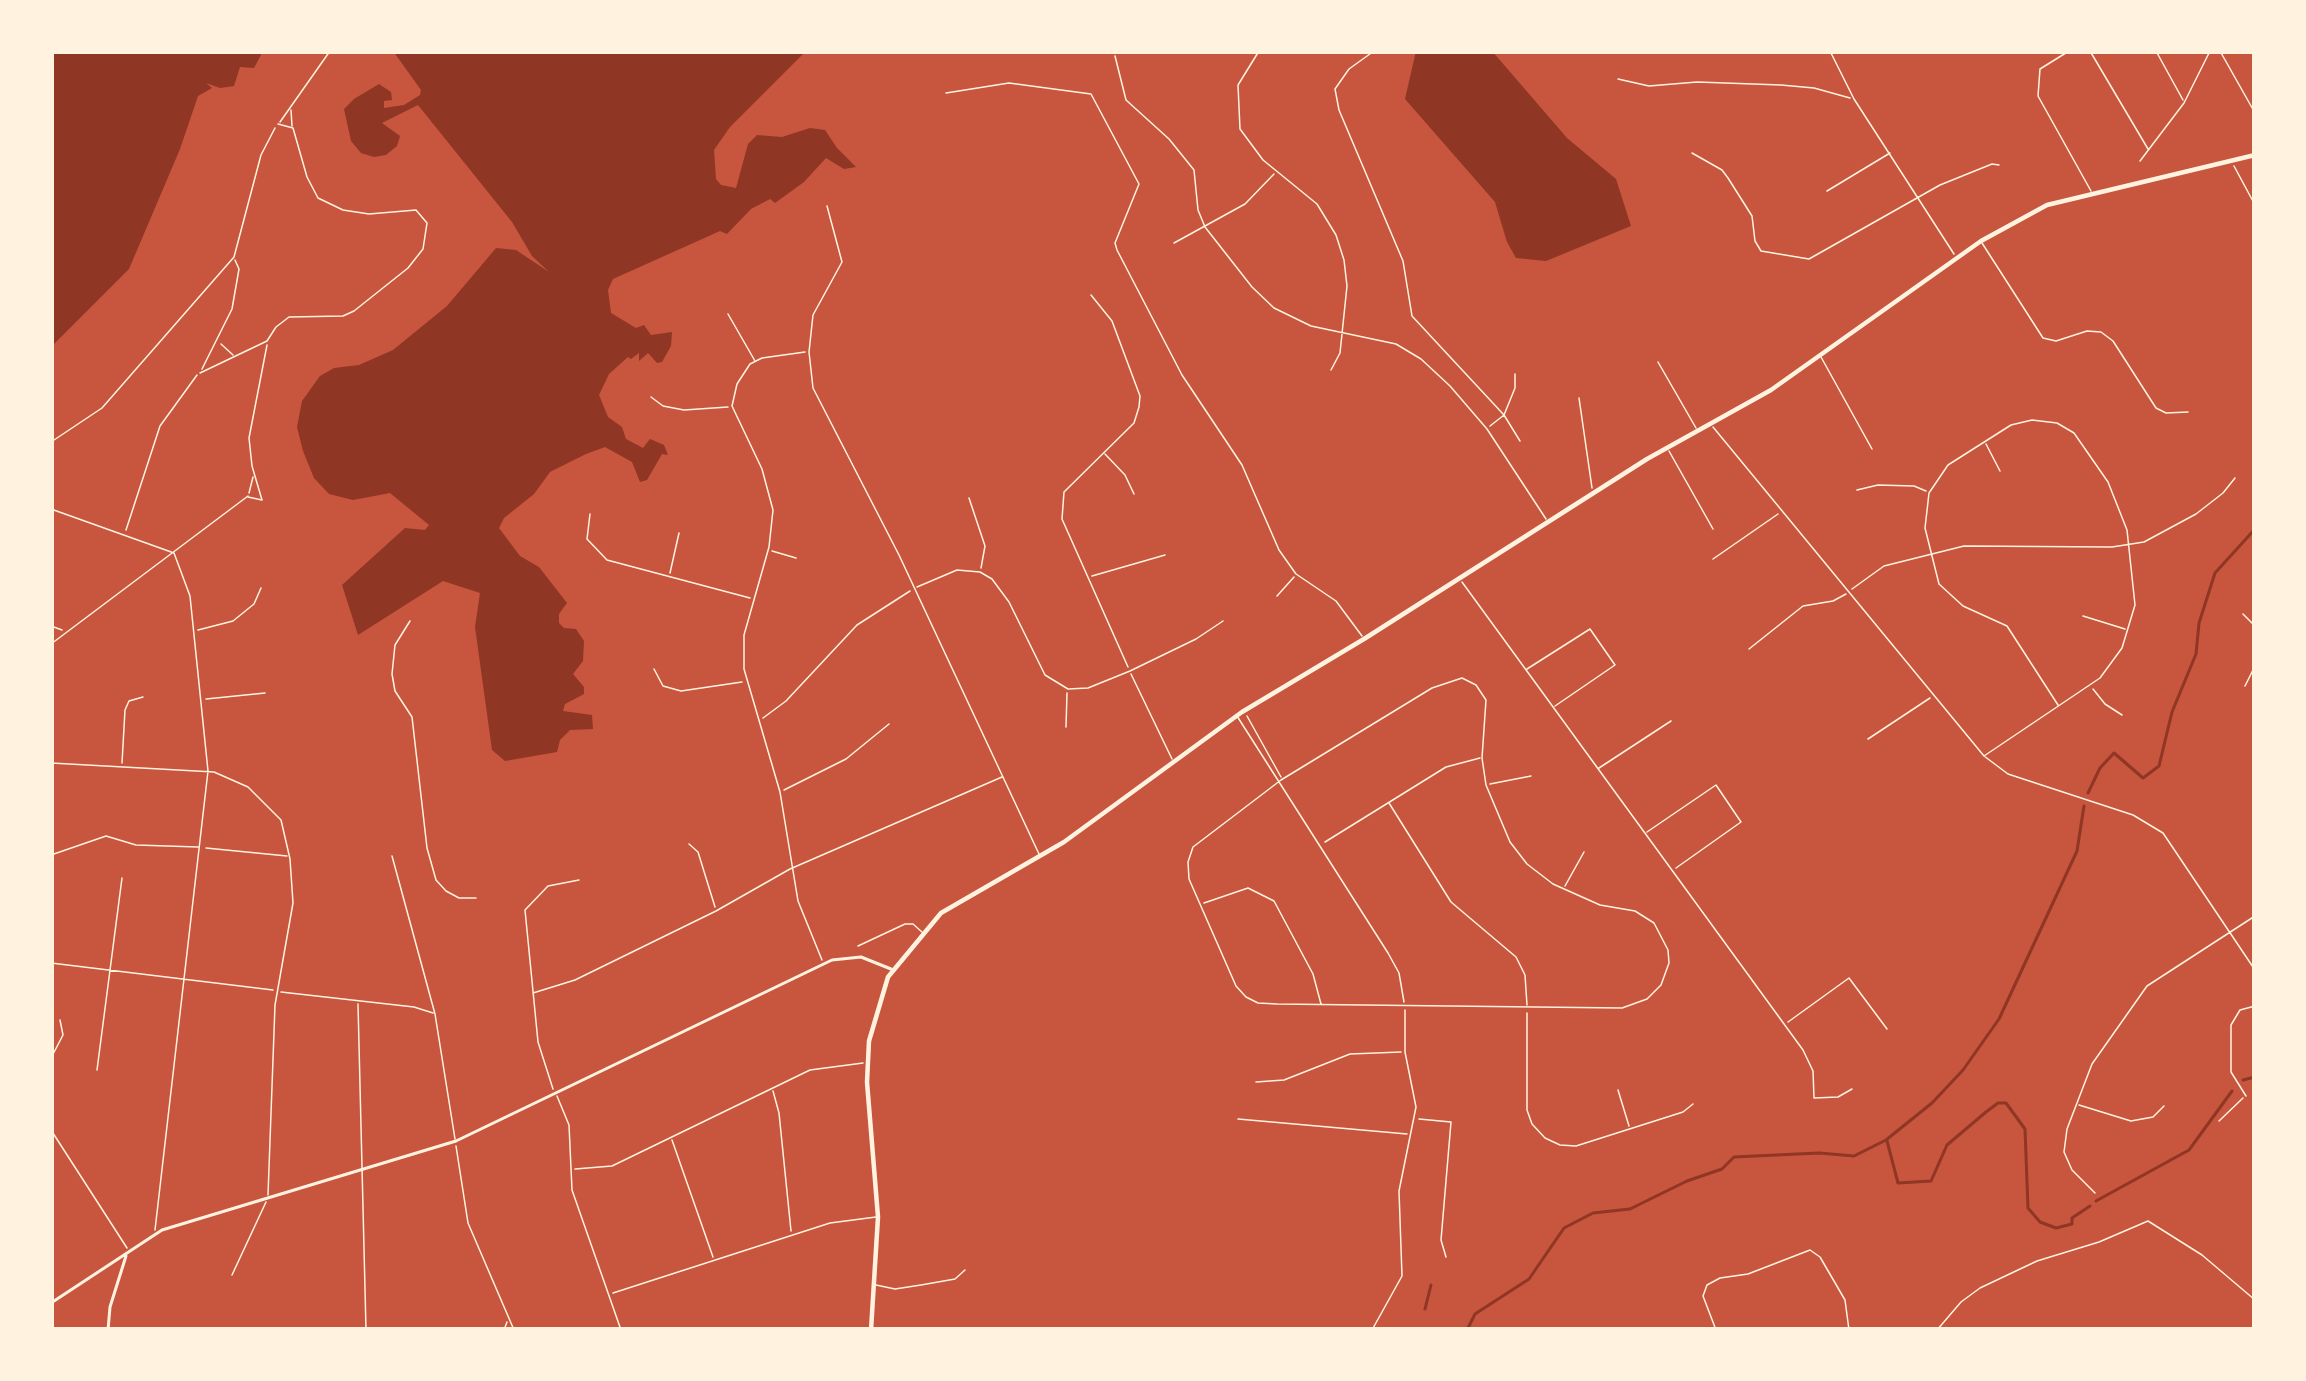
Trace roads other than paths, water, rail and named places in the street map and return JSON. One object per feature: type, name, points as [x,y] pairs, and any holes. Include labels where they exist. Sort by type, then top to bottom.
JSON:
[{"type":"main road","points":[[871,1330],[878,1217],[866,1063],[875,1011],[893,969],[922,932],[961,899],[1040,857],[1240,713],[1593,492],[1771,390],[1981,241],[2047,205],[2091,191],[2255,155]]},
{"type":"street","points":[[51,442],[102,408],[234,257],[261,155],[330,51]]},
{"type":"street","points":[[1259,51],[1238,85],[1237,116],[1246,138],[1316,204],[1336,235],[1347,286],[1340,353],[1331,370]]},
{"type":"street","points":[[1374,51],[1349,69],[1335,89],[1339,110],[1403,261],[1412,316],[1504,415],[1520,441]]},
{"type":"street","points":[[1830,51],[1854,99],[1956,257]]},
{"type":"street","points":[[2069,51],[2040,69],[2038,95],[2091,191]]},
{"type":"street","points":[[2090,51],[2150,153]]},
{"type":"street","points":[[2156,51],[2185,103]]},
{"type":"street","points":[[2140,161],[2185,103],[2210,51]]},
{"type":"street","points":[[2221,51],[2255,113]]},
{"type":"street","points":[[1115,56],[1126,100],[1169,139],[1194,170],[1198,211],[1240,274],[1274,308],[1311,326],[1408,350],[1450,386],[1487,429],[1548,522]]},
{"type":"street","points":[[1618,79],[1649,86],[1696,82],[1781,85],[1854,99]]},
{"type":"street","points":[[946,93],[1009,83],[1091,94],[1139,184],[1115,243],[1182,375],[1244,468],[1279,550],[1296,574],[1336,602],[1364,639]]},
{"type":"street","points":[[248,496],[262,500],[250,427],[267,341],[276,326],[289,317],[343,316],[354,311],[419,256],[426,235],[427,220],[416,210],[369,214],[318,199],[293,128],[292,106]]},
{"type":"street","points":[[278,124],[293,128]]},
{"type":"street","points":[[1692,153],[1728,178],[1752,216],[1758,248],[1764,253],[1809,259],[1918,197],[1979,169],[2000,165]]},
{"type":"street","points":[[1828,191],[1890,153]]},
{"type":"street","points":[[2232,163],[2255,205]]},
{"type":"street","points":[[1174,243],[1245,204],[1276,171]]},
{"type":"street","points":[[827,206],[842,262],[815,309],[809,352],[813,388],[1040,857]]},
{"type":"street","points":[[1981,241],[2043,338],[2056,341],[2087,331],[2101,332],[2114,341],[2156,408],[2166,413],[2188,412]]},
{"type":"street","points":[[125,533],[160,426],[218,342],[236,291],[239,269],[234,257]]},
{"type":"street","points":[[1091,296],[1112,321],[1140,396],[1134,423],[1064,492],[1061,509],[1071,542],[1174,763]]},
{"type":"street","points":[[728,314],[754,361]]},
{"type":"street","points":[[200,373],[267,341]]},
{"type":"street","points":[[218,342],[237,358]]},
{"type":"street","points":[[252,350],[266,357]]},
{"type":"street","points":[[809,352],[754,361],[736,384],[732,406],[769,487],[773,518],[742,646],[746,681],[780,792],[790,869],[804,921],[824,963]]},
{"type":"street","points":[[1819,354],[1871,449]]},
{"type":"street","points":[[1658,362],[1697,431]]},
{"type":"street","points":[[1487,429],[1504,415],[1515,388],[1515,374]]},
{"type":"street","points":[[651,397],[678,410],[732,406]]},
{"type":"street","points":[[1579,398],[1593,492]]},
{"type":"street","points":[[1984,756],[2091,686],[2116,659],[2135,595],[2125,521],[2108,482],[2069,430],[2050,421],[2032,420],[2011,425],[1948,466],[1929,493],[1924,520],[1934,574],[1946,593],[2007,626],[2058,705]]},
{"type":"street","points":[[1710,424],[1984,756],[2021,779],[2150,824],[2176,848],[2255,970]]},
{"type":"street","points":[[1984,440],[2000,471]]},
{"type":"street","points":[[1667,448],[1713,529]]},
{"type":"street","points":[[1102,451],[1125,475],[1134,494]]},
{"type":"street","points":[[51,644],[248,496],[254,472]]},
{"type":"street","points":[[1749,649],[1803,606],[1833,602],[1880,568],[1985,543],[2129,545],[2177,527],[2223,493],[2235,478]]},
{"type":"street","points":[[1857,490],[1879,484],[1929,493]]},
{"type":"street","points":[[969,498],[985,546],[980,572]]},
{"type":"street","points":[[51,509],[174,553],[188,585],[208,771],[154,1234]]},
{"type":"street","points":[[1713,559],[1781,512]]},
{"type":"street","points":[[590,514],[587,539],[597,554],[754,599]]},
{"type":"street","points":[[669,577],[680,533]]},
{"type":"street","points":[[768,550],[796,558]]},
{"type":"street","points":[[1088,578],[1165,555]]},
{"type":"street","points":[[759,719],[786,701],[857,625],[914,589],[956,570],[980,572],[999,586],[1045,675],[1068,689],[1088,688],[1130,670],[1223,621]]},
{"type":"street","points":[[1277,596],[1296,574]]},
{"type":"street","points":[[1460,579],[1785,1024],[1811,1065],[1814,1098],[1852,1089]]},
{"type":"street","points":[[194,630],[233,621],[254,604],[261,588]]},
{"type":"street","points":[[2242,614],[2255,626]]},
{"type":"street","points":[[2083,616],[2128,630]]},
{"type":"street","points":[[410,621],[395,645],[392,674],[395,691],[412,717],[427,848],[436,880],[446,891],[459,898],[476,898]]},
{"type":"street","points":[[51,626],[66,632]]},
{"type":"street","points":[[1524,671],[1589,629],[1615,665],[1552,708]]},
{"type":"street","points":[[2245,686],[2255,666]]},
{"type":"street","points":[[654,669],[663,686],[680,691],[746,681]]},
{"type":"street","points":[[1456,678],[1476,685],[1486,700],[1482,758],[1486,785],[1510,842],[1539,875],[1563,890],[1600,905],[1635,911],[1654,923],[1668,950],[1665,976],[1647,999],[1622,1008],[1258,1003],[1246,997],[1236,986],[1188,872],[1193,847],[1281,780],[1432,688],[1456,678]]},
{"type":"street","points":[[2091,686],[2122,715]]},
{"type":"street","points":[[1066,727],[1068,689]]},
{"type":"street","points":[[202,699],[266,693]]},
{"type":"street","points":[[1868,739],[1934,696]]},
{"type":"street","points":[[122,766],[125,710],[129,701],[142,697]]},
{"type":"street","points":[[1240,713],[1400,973],[1415,1119],[1400,1191],[1402,1276],[1372,1330]]},
{"type":"street","points":[[1240,713],[1280,770],[1281,780]]},
{"type":"street","points":[[1596,770],[1672,721]]},
{"type":"street","points":[[780,792],[846,759],[889,724]]},
{"type":"street","points":[[1322,844],[1446,767],[1482,758]]},
{"type":"street","points":[[51,763],[208,771],[238,781],[278,814],[284,826],[293,903],[277,991],[267,1198],[232,1275]]},
{"type":"street","points":[[532,993],[574,980],[790,869],[1004,776]]},
{"type":"street","points":[[1486,785],[1531,776]]},
{"type":"street","points":[[1644,834],[1716,785],[1742,822],[1672,871]]},
{"type":"street","points":[[1389,802],[1451,902],[1516,956],[1525,975],[1527,1106],[1535,1129],[1549,1140],[1571,1146],[1683,1112],[1693,1104]]},
{"type":"street","points":[[51,855],[106,836],[136,845],[289,856]]},
{"type":"street","points":[[688,844],[698,852],[716,911]]},
{"type":"street","points":[[1563,890],[1584,852]]},
{"type":"street","points":[[392,856],[436,1014],[468,1223],[514,1330]]},
{"type":"street","points":[[97,1070],[122,878]]},
{"type":"street","points":[[579,880],[548,886],[525,910],[532,993],[540,1056],[569,1125],[572,1190],[621,1330]]},
{"type":"street","points":[[1200,905],[1248,887],[1274,901],[1312,974],[1322,1004]]},
{"type":"street","points":[[2096,1193],[2072,1170],[2064,1152],[2075,1104],[2092,1064],[2138,996],[2157,978],[2255,916]]},
{"type":"street","points":[[857,946],[905,923],[922,932]]},
{"type":"street","points":[[51,1303],[154,1234],[456,1141],[824,963],[856,956],[893,969]]},
{"type":"street","points":[[51,963],[414,1007],[436,1014]]},
{"type":"street","points":[[1785,1024],[1849,977],[1887,1029]]},
{"type":"street","points":[[358,1000],[366,1330]]},
{"type":"street","points":[[2246,1096],[2232,1079],[2231,1025],[2236,1013],[2255,1006]]},
{"type":"street","points":[[51,1058],[64,1035],[60,1021]]},
{"type":"street","points":[[1256,1082],[1284,1080],[1350,1054],[1405,1052]]},
{"type":"street","points":[[572,1169],[612,1166],[820,1068],[866,1063]]},
{"type":"street","points":[[2218,1121],[2255,1088]]},
{"type":"street","points":[[772,1089],[793,1235]]},
{"type":"street","points":[[1618,1090],[1630,1129]]},
{"type":"street","points":[[2075,1104],[2131,1121],[2148,1119],[2164,1106]]},
{"type":"street","points":[[1238,1119],[1411,1134]]},
{"type":"street","points":[[1415,1119],[1451,1122],[1441,1240],[1446,1257]]},
{"type":"street","points":[[51,1130],[127,1242],[108,1330]]},
{"type":"street","points":[[670,1137],[714,1261]]},
{"type":"street","points":[[610,1294],[851,1218],[878,1217]]},
{"type":"street","points":[[1937,1330],[1980,1288],[2037,1261],[2148,1221],[2200,1253],[2255,1300]]},
{"type":"street","points":[[1716,1330],[1703,1296],[1707,1286],[1810,1250],[1820,1257],[1845,1300],[1849,1330]]},
{"type":"street","points":[[876,1286],[896,1288],[955,1279],[965,1270]]},
{"type":"street","points":[[504,1330],[508,1318]]},
{"type":"waterway","points":[[2088,793],[2114,753],[2143,778],[2159,766],[2172,712],[2196,654],[2199,623],[2215,573],[2255,529]]},
{"type":"waterway","points":[[1467,1330],[1475,1314],[1529,1279],[1564,1228],[1593,1213],[1630,1209],[1722,1169],[1734,1157],[1854,1156],[1886,1140],[1932,1103],[1963,1070],[1999,1019],[2077,851],[2084,806]]},
{"type":"waterway","points":[[2243,1080],[2255,1077]]},
{"type":"waterway","points":[[2096,1201],[2189,1150],[2232,1091]]},
{"type":"waterway","points":[[1887,1141],[1898,1183],[1931,1181],[1947,1145],[1998,1103],[2006,1103],[2025,1129],[2028,1208],[2040,1222],[2056,1228],[2072,1224],[2072,1218],[2090,1206]]},
{"type":"waterway","points":[[1425,1309],[1431,1285]]}]
